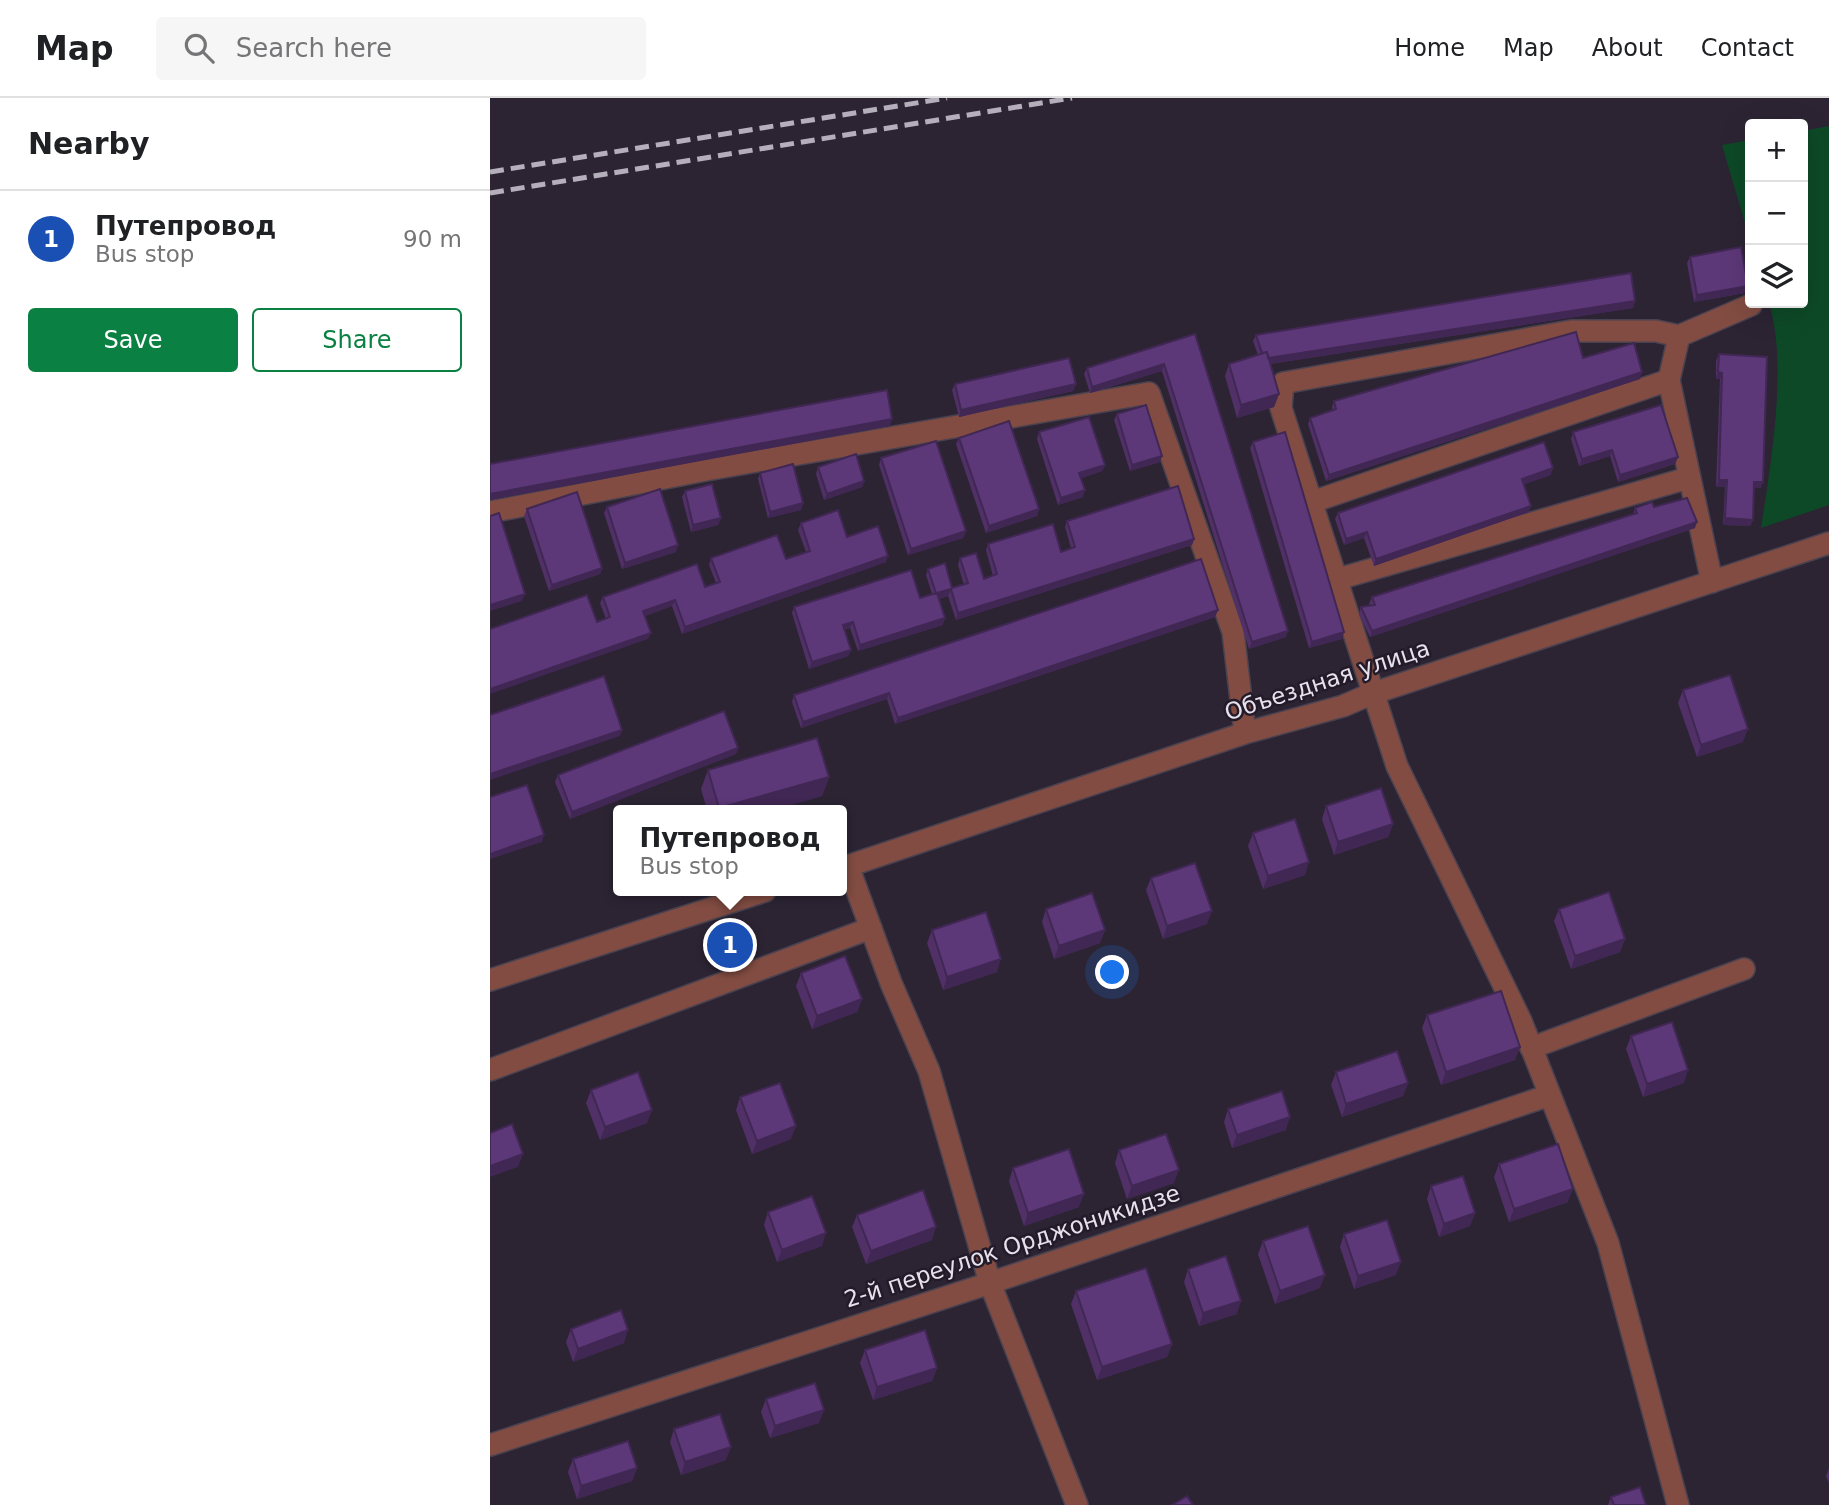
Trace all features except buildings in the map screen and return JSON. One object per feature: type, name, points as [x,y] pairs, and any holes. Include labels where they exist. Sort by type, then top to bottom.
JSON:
[{"type":"street","points":[[1678,1505],[1608,1243],[1521,1021],[1397,766],[1371,694],[1338,579],[1281,408],[1283,383],[1571,331],[1656,331],[1679,336],[1745,308]]},
{"type":"street","points":[[1679,336],[1669,380],[1712,582]]},
{"type":"street","points":[[1312,502],[1669,380]]},
{"type":"street","points":[[490,512],[706,470],[1149,393],[1233,632],[1245,733]]},
{"type":"street","points":[[1338,579],[1688,478]]},
{"type":"street","name":"Объездная улица","points":[[847,866],[1245,733],[1343,706],[1371,694],[1829,543]]},
{"type":"street","points":[[847,872],[929,1071],[990,1283],[1073,1503]]},
{"type":"street","points":[[490,980],[750,896]]},
{"type":"street","points":[[490,1070],[871,928]]},
{"type":"street","points":[[1531,1048],[1744,969]]},
{"type":"street","name":"2-й переулок Орджоникидзе","points":[[490,1445],[990,1283],[1550,1095]]},
{"type":"green space","points":[[1829,126],[1829,505],[1761,528],[1776,414],[1777,355],[1770,308],[1808,308],[1808,130]]},
{"type":"green space","points":[[1745,141],[1745,223],[1722,145]]},
{"type":"railway","points":[[490,172],[947,98]]},
{"type":"railway","points":[[490,193],[1072,98]]},
{"type":"place","name":"Путепровод","points":[[730,945]]}]
